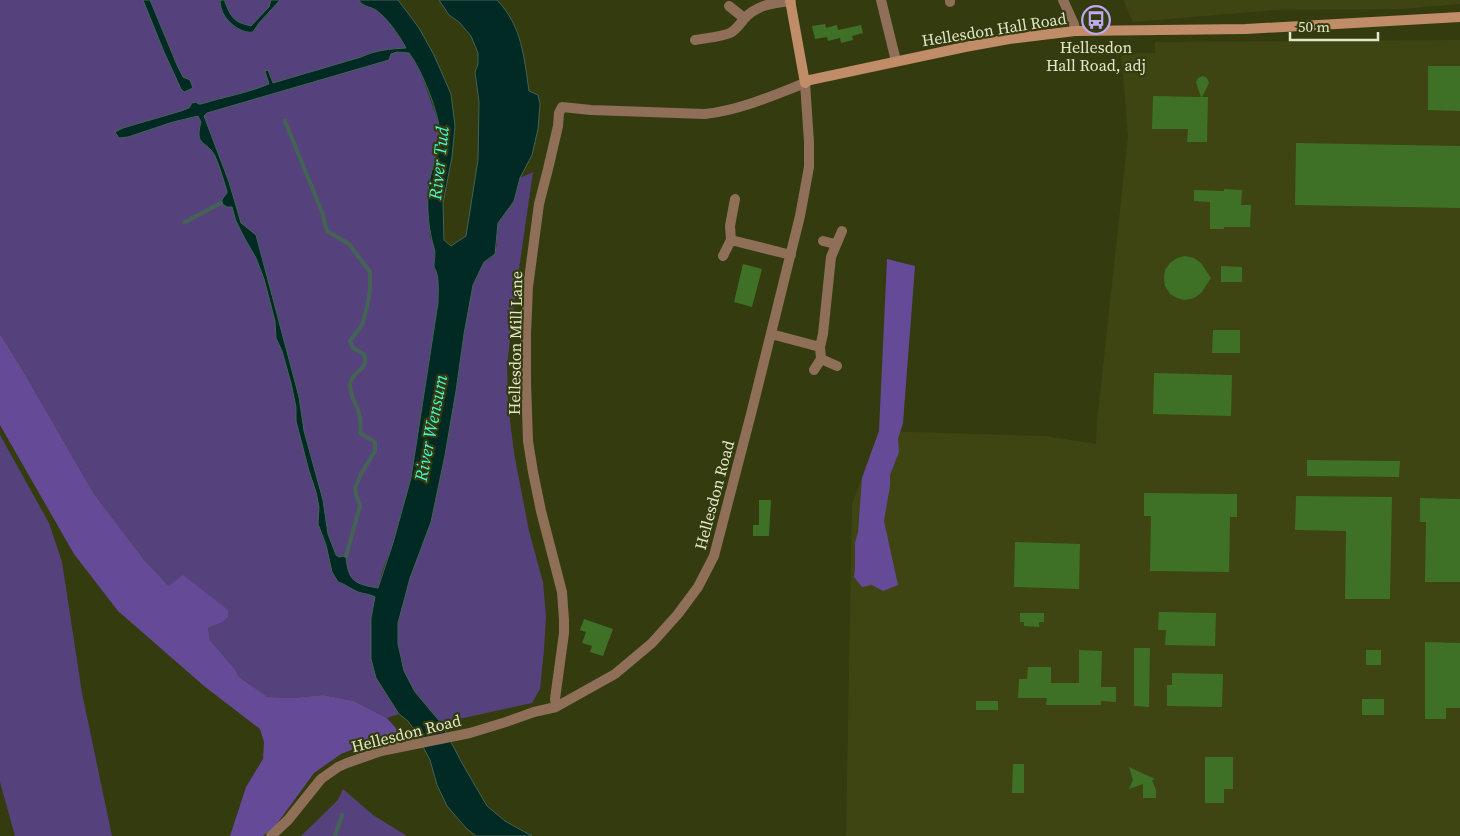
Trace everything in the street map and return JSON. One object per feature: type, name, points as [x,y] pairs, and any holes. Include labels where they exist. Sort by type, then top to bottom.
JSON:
[{"type":"street","points":[[695,40],[730,33],[754,9],[790,0],[805,83]]},
{"type":"street","points":[[881,0],[896,61]]},
{"type":"street","points":[[1062,0],[1074,24],[1075,31]]},
{"type":"street","points":[[729,6],[744,18]]},
{"type":"street","name":"Hellesdon Hall Road","points":[[805,83],[810,80],[896,61],[1009,39],[1075,31],[1246,29],[1460,17]]},
{"type":"street","name":"Hellesdon Road","points":[[271,836],[288,820],[321,779],[338,767],[381,751],[470,733],[534,712],[556,707],[615,674],[652,643],[698,586],[714,556],[800,216],[808,167],[809,128],[805,83]]},
{"type":"street","name":"Hellesdon Mill Lane","points":[[556,707],[555,699],[564,633],[562,592],[533,472],[528,441],[526,382],[528,286],[539,204],[558,126],[559,113],[562,107],[591,110],[705,114],[723,112],[805,83]]},
{"type":"street","points":[[723,256],[731,240],[730,226],[735,199]]},
{"type":"street","points":[[814,370],[821,358],[820,347],[830,257],[842,231]]},
{"type":"street","points":[[731,240],[790,255]]},
{"type":"street","points":[[823,241],[835,244]]},
{"type":"street","points":[[771,334],[820,347]]},
{"type":"street","points":[[821,358],[837,366]]},
{"type":"shaded area","points":[[0,0],[359,0],[385,18],[407,48],[399,48],[397,52],[409,53],[418,67],[439,124],[440,136],[428,194],[430,237],[435,249],[434,267],[438,279],[438,303],[411,478],[393,543],[382,572],[371,618],[371,659],[376,678],[399,714],[387,718],[354,701],[323,695],[293,698],[268,697],[239,677],[234,668],[210,640],[208,628],[221,623],[169,586],[145,561],[94,494],[0,334]]},
{"type":"shaded area","points":[[1123,0],[1460,0],[1460,4],[1401,9],[1274,10],[1133,22]]},
{"type":"shaded area","points":[[1460,40],[1460,836],[846,836],[852,504],[879,431],[1045,436],[1096,444],[1128,136],[1121,53],[1155,53],[1155,42]]},
{"type":"shaded area","points":[[533,172],[507,365],[508,404],[514,453],[529,531],[543,582],[546,616],[540,689],[532,703],[441,723],[415,692],[404,671],[398,644],[398,623],[410,578],[431,522],[445,455],[473,285],[484,262],[491,258],[497,246],[498,223],[514,201],[520,178]]},
{"type":"shaded area","points":[[887,259],[915,266],[903,423],[898,439],[899,452],[890,475],[884,521],[898,585],[883,591],[872,585],[862,587],[854,577],[855,543],[858,532],[862,478],[879,431]]},
{"type":"shaded area","points":[[0,334],[94,494],[145,561],[169,586],[183,575],[228,610],[228,617],[221,623],[208,628],[210,640],[234,668],[239,677],[268,697],[293,698],[323,695],[354,701],[387,718],[400,733],[396,739],[368,743],[341,754],[314,773],[276,825],[263,836],[230,836],[246,787],[263,759],[264,742],[260,729],[204,686],[118,611],[74,554],[0,425]]},
{"type":"shaded area","points":[[0,435],[49,523],[62,562],[82,693],[112,836],[15,836],[0,782]]},
{"type":"shaded area","points":[[343,789],[373,815],[407,836],[301,836],[338,800]]},
{"type":"water","points":[[143,0],[150,0],[177,65],[183,77],[190,80],[193,88],[184,92],[181,89]]},
{"type":"water","points":[[221,0],[225,0],[229,12],[236,21],[251,26],[269,7],[271,0],[280,0],[253,32],[245,32],[233,25],[223,14]]},
{"type":"water","points":[[359,0],[398,0],[419,28],[434,55],[451,94],[455,126],[452,157],[443,203],[444,240],[451,246],[466,236],[478,160],[479,102],[475,72],[478,64],[478,53],[471,36],[459,22],[449,15],[439,0],[497,0],[512,20],[517,31],[529,91],[538,95],[540,104],[538,129],[532,155],[520,178],[514,201],[498,223],[495,254],[484,262],[473,285],[445,455],[431,522],[410,578],[398,623],[398,644],[404,671],[415,692],[441,723],[487,806],[505,821],[532,836],[476,836],[466,828],[447,806],[437,785],[430,760],[413,728],[399,714],[376,678],[371,659],[371,618],[375,597],[358,592],[338,582],[332,572],[326,545],[318,524],[319,507],[296,421],[296,407],[291,383],[282,351],[276,338],[275,321],[264,279],[256,258],[236,221],[232,207],[227,207],[221,203],[227,191],[215,156],[200,140],[199,130],[201,122],[198,116],[128,137],[119,138],[115,132],[189,108],[192,103],[201,104],[269,84],[265,71],[268,70],[273,83],[372,53],[406,48],[385,18],[376,10]],"holes":[[[397,52],[409,53],[419,69],[429,92],[439,126],[438,150],[428,187],[428,215],[435,252],[434,267],[438,279],[438,303],[411,478],[378,588],[363,585],[354,580],[348,571],[346,556],[339,557],[336,555],[328,534],[323,500],[304,431],[299,397],[256,235],[241,223],[229,182],[204,116],[207,113],[389,60],[391,54]]]},
{"type":"building","points":[[825,24],[826,28],[837,25],[838,30],[861,25],[863,33],[852,36],[853,40],[841,43],[840,38],[828,41],[827,37],[815,39],[812,26]]},
{"type":"building","points":[[1428,66],[1460,66],[1460,111],[1428,110]]},
{"type":"building","points":[[1203,76],[1207,78],[1209,83],[1202,97],[1208,97],[1207,142],[1187,142],[1188,129],[1152,129],[1153,96],[1201,97],[1196,82],[1198,78]]},
{"type":"building","points":[[1296,143],[1460,146],[1460,208],[1295,205]]},
{"type":"building","points":[[1224,189],[1242,190],[1241,205],[1251,205],[1250,227],[1210,229],[1210,202],[1194,201],[1194,190],[1224,191]]},
{"type":"building","points":[[1185,256],[1194,258],[1201,263],[1211,278],[1201,293],[1194,298],[1185,300],[1170,294],[1165,286],[1164,278],[1165,270],[1170,263],[1177,258]]},
{"type":"building","points":[[743,264],[762,269],[752,307],[734,302]]},
{"type":"building","points":[[1221,266],[1242,267],[1242,282],[1221,282]]},
{"type":"building","points":[[1213,330],[1240,330],[1240,353],[1212,353]]},
{"type":"building","points":[[1154,373],[1232,375],[1231,416],[1153,414]]},
{"type":"building","points":[[1307,460],[1400,461],[1399,477],[1307,476]]},
{"type":"building","points":[[1144,493],[1237,494],[1237,517],[1230,517],[1229,572],[1150,571],[1151,516],[1144,516]]},
{"type":"building","points":[[1296,496],[1392,497],[1390,599],[1345,599],[1346,531],[1295,530]]},
{"type":"building","points":[[1420,498],[1460,499],[1460,582],[1425,582],[1426,522],[1420,522]]},
{"type":"building","points":[[759,500],[771,500],[769,536],[753,536],[753,525],[759,525]]},
{"type":"building","points":[[1015,542],[1080,544],[1079,589],[1014,587]]},
{"type":"building","points":[[1159,612],[1216,613],[1215,646],[1165,645],[1166,630],[1158,630]]},
{"type":"building","points":[[1020,613],[1044,613],[1044,622],[1039,622],[1039,627],[1024,626],[1024,622],[1020,622]]},
{"type":"building","points":[[584,619],[613,629],[603,656],[590,652],[592,646],[582,643],[586,632],[580,630]]},
{"type":"building","points":[[1425,642],[1460,643],[1460,708],[1446,708],[1446,719],[1425,719]]},
{"type":"building","points":[[1134,648],[1150,648],[1149,707],[1134,706]]},
{"type":"building","points":[[1079,650],[1102,651],[1101,687],[1116,687],[1116,702],[1101,701],[1101,705],[1046,705],[1047,698],[1018,698],[1019,679],[1027,679],[1028,667],[1051,667],[1051,683],[1079,683]]},
{"type":"building","points":[[1366,650],[1381,650],[1381,665],[1366,665]]},
{"type":"building","points":[[1172,673],[1223,674],[1222,707],[1167,706],[1167,685],[1172,685]]},
{"type":"building","points":[[1362,699],[1384,699],[1384,715],[1362,715]]},
{"type":"building","points":[[976,701],[998,701],[998,710],[976,710]]},
{"type":"building","points":[[1205,757],[1233,757],[1233,789],[1224,789],[1224,803],[1205,803]]},
{"type":"building","points":[[1013,764],[1024,764],[1024,793],[1012,793]]},
{"type":"building","points":[[1129,767],[1155,779],[1152,780],[1156,790],[1156,798],[1143,798],[1143,784],[1129,789],[1133,780]]},
{"type":"waterway","points":[[285,121],[322,212],[327,231],[349,244],[370,272],[370,291],[362,325],[350,341],[353,348],[364,354],[365,364],[351,379],[350,387],[360,416],[360,433],[375,442],[375,451],[355,488],[360,506],[346,556]]},
{"type":"waterway","points":[[185,222],[221,203]]},
{"type":"waterway","points":[[335,836],[342,815]]},
{"type":"place","name":"Hellesdon Hall Road, adj","points":[[1096,20]]},
{"type":"water label","name":"River Tud","points":[[439,163]]},
{"type":"water label","name":"River Wensum","points":[[431,428]]}]
